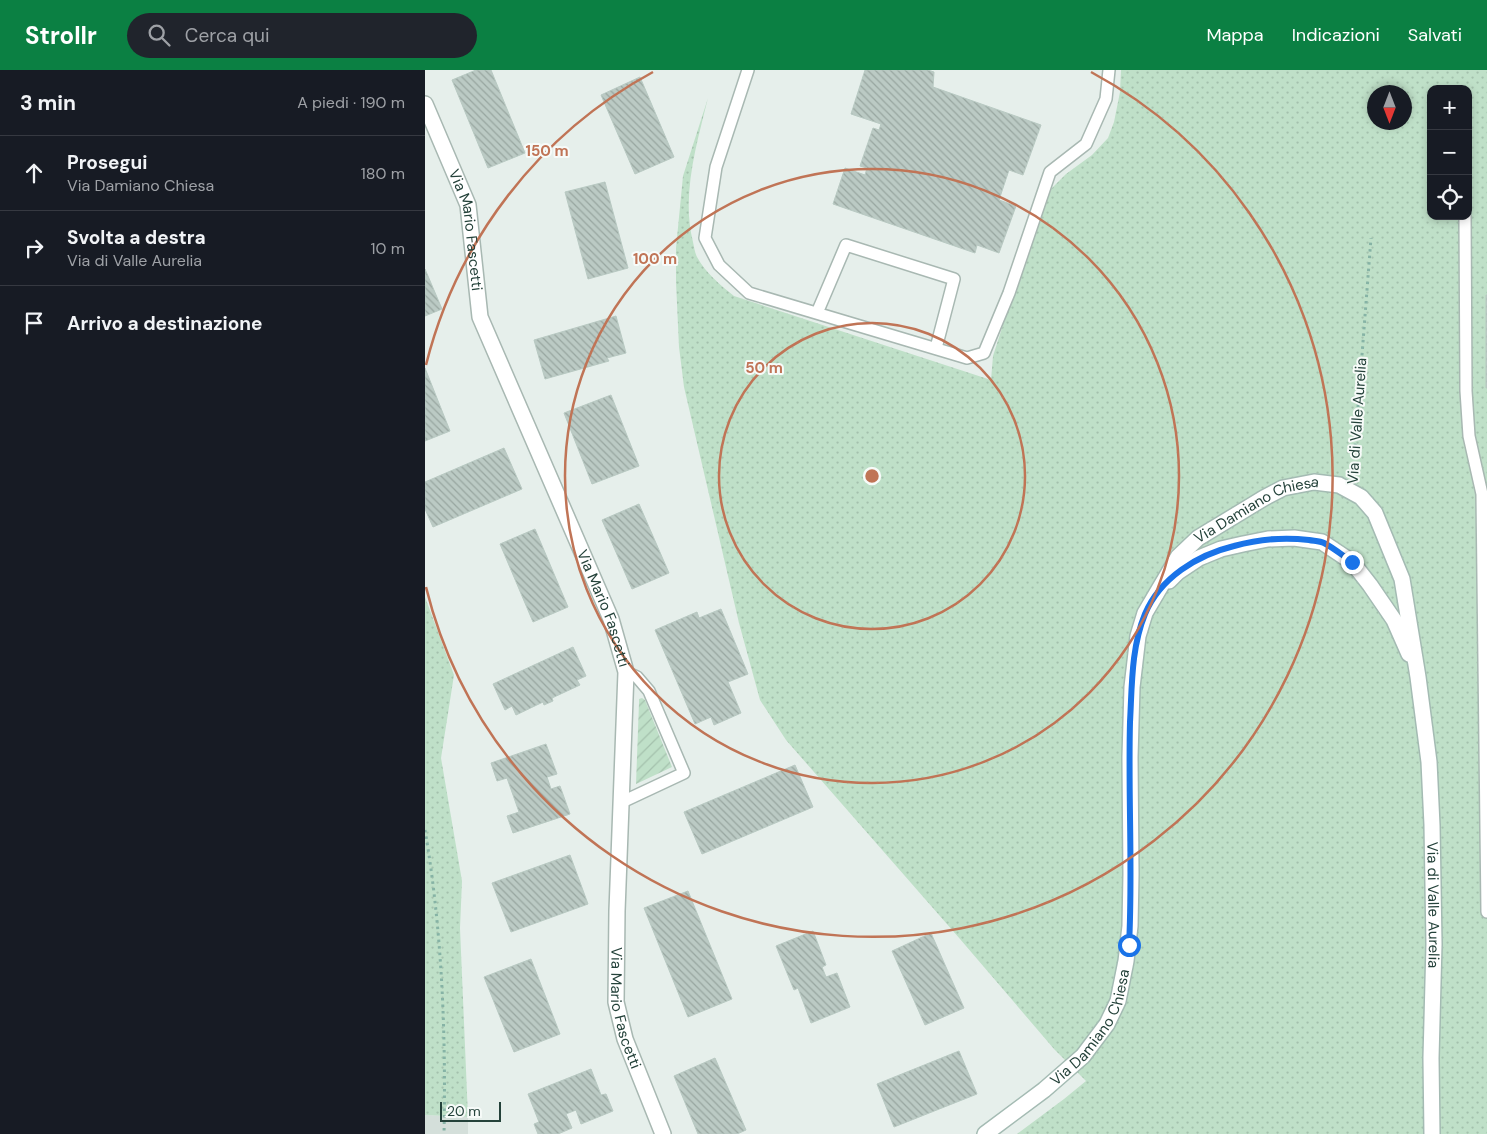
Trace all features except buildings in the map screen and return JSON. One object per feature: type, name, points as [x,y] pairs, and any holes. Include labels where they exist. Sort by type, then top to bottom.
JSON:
[{"type":"street","name":"Via Mario Fascetti","points":[[425,104],[468,205],[481,317],[611,619],[626,672],[615,976],[616,1002],[625,1039],[663,1134]]},
{"type":"street","name":"Via Damiano Chiesa","points":[[985,1134],[1044,1090],[1083,1056],[1107,1024],[1117,1001],[1127,961],[1130,926],[1129,757],[1134,663],[1138,636],[1145,613],[1178,557],[1198,538],[1264,498],[1283,488],[1314,482],[1339,485],[1351,490]]},
{"type":"street","name":"Via di Valle Aurelia","points":[[1351,490],[1361,497],[1375,513],[1402,579],[1418,676],[1429,762],[1434,944],[1431,1058],[1432,1134]]},
{"type":"street","name":"Via Damiano Chiesa","points":[[1159,591],[1178,572],[1199,558],[1221,549],[1269,539],[1294,538],[1322,542]]},
{"type":"street","name":"Via di Valle Aurelia","points":[[1322,542],[1352,562],[1370,584],[1394,620],[1418,676]]},
{"type":"lane","points":[[748,70],[716,167],[705,238],[719,265],[749,293],[967,358],[984,353],[1009,293],[1050,172],[1087,144],[1106,99],[1109,70]]},
{"type":"lane","points":[[1465,220],[1469,436],[1482,494],[1487,912]]},
{"type":"lane","points":[[817,313],[846,245],[954,278],[936,348]]},
{"type":"lane","points":[[621,803],[684,773],[649,690],[637,676],[626,672]]},
{"type":"path","name":"Via di Valle Aurelia","points":[[1351,490],[1371,238]]},
{"type":"path","points":[[425,830],[434,881],[442,995],[444,1134]]},
{"type":"shaded area","points":[[425,1115],[468,1117],[468,1134],[425,1134]]},
{"type":"green space","points":[[1121,70],[1487,70],[1487,1134],[1017,1134],[1086,1081],[1054,1049],[786,740],[760,700],[739,623],[684,387],[679,347],[676,248],[683,176],[708,98],[692,169],[689,206],[690,224],[696,254],[700,263],[713,278],[734,296],[991,380],[993,356],[1048,192],[1066,174],[1092,155],[1108,138],[1114,122],[1120,92]]},
{"type":"green space","points":[[425,597],[454,675],[441,758],[462,881],[460,928],[468,1117],[425,1115]]},
{"type":"green space","points":[[639,699],[645,700],[672,767],[636,784]]},
{"type":"route","points":[[1129,945],[1131,687],[1138,636],[1145,613],[1159,591],[1178,572],[1199,558],[1221,549],[1269,539],[1294,538],[1322,542],[1352,562]]}]
